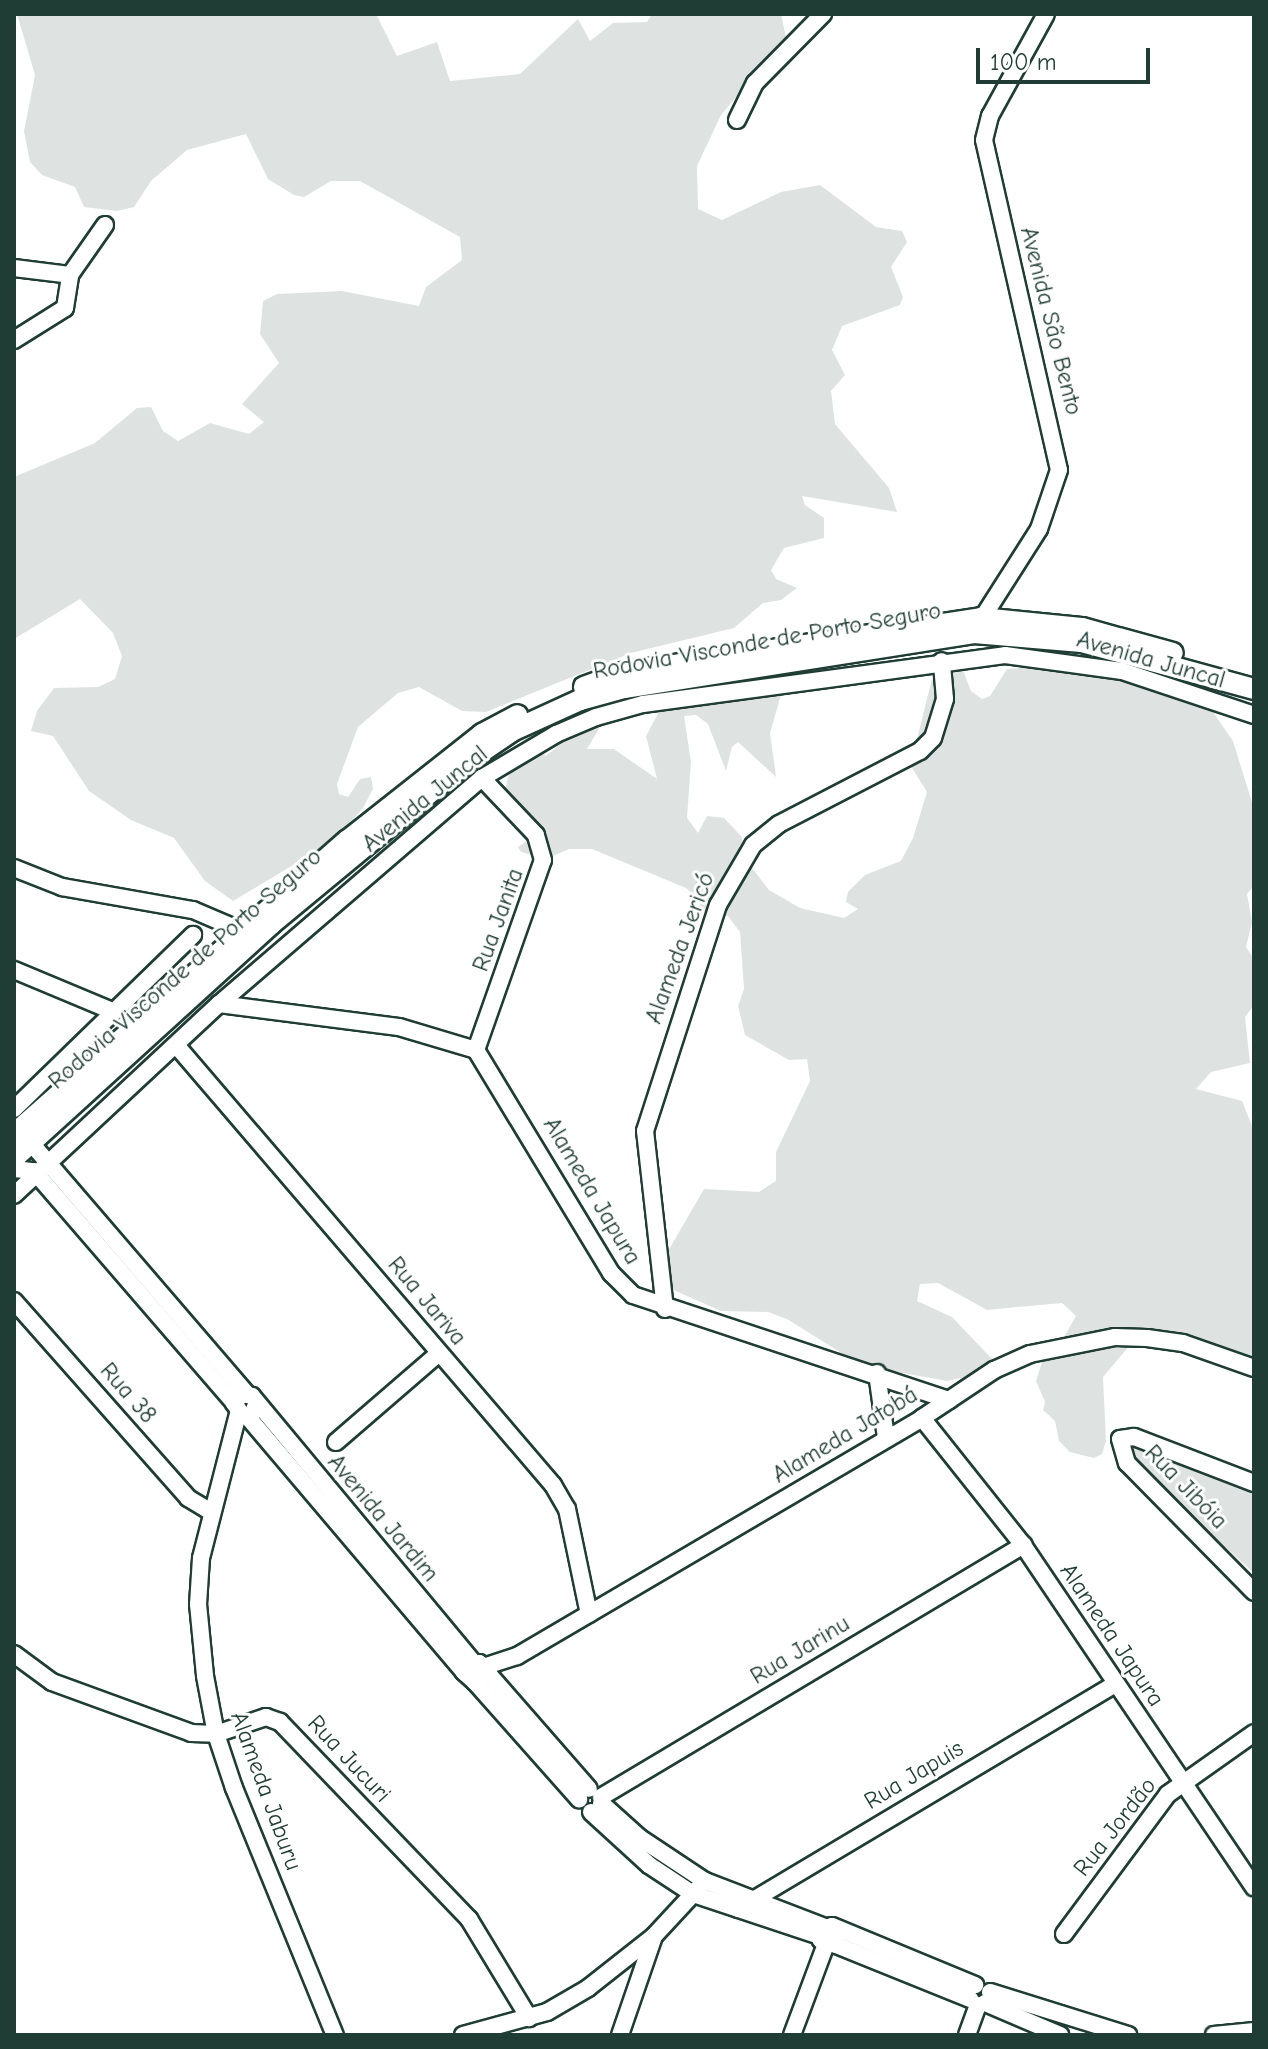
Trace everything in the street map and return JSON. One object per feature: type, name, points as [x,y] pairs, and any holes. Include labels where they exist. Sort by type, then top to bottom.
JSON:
[{"type":"main road","name":"Rodovia Visconde de Porto Seguro","points":[[14,1158],[20,1139],[242,931],[482,734],[562,695],[622,673],[977,625],[1082,628],[1254,675]]},
{"type":"main road","name":"Rodovia Visconde de Porto Seguro","points":[[20,1139],[271,924],[468,761],[512,731],[580,700],[624,688],[977,625],[1082,642],[1254,689]]},
{"type":"street","points":[[737,120],[755,83],[823,14]]},
{"type":"street","name":"Avenida São Bento","points":[[977,625],[1039,529],[1059,470],[984,140],[990,116],[1038,19]]},
{"type":"street","points":[[14,340],[65,308],[70,275],[105,225]]},
{"type":"street","points":[[14,268],[70,275]]},
{"type":"street","name":"Avenida Juncal","points":[[14,1195],[45,1171],[219,1004],[482,778],[556,734],[620,709],[942,661],[1005,655],[1081,662],[1254,715]]},
{"type":"street","name":"Alameda Jericó","points":[[665,1309],[645,1131],[718,905],[753,845],[779,824],[920,751],[933,738],[945,699],[942,661]]},
{"type":"street","name":"Rua Janita","points":[[476,1050],[543,860],[536,835],[482,778]]},
{"type":"street","points":[[14,868],[62,887],[193,910],[242,931]]},
{"type":"street","points":[[14,1109],[193,935]]},
{"type":"street","points":[[14,970],[112,1011]]},
{"type":"street","points":[[219,1004],[399,1027],[476,1050]]},
{"type":"street","name":"Rua Jariva","points":[[176,1045],[272,1151],[438,1354],[553,1485],[567,1509],[589,1614]]},
{"type":"street","name":"Alameda Japura","points":[[476,1050],[611,1273],[633,1295],[665,1309],[877,1373],[949,1400]]},
{"type":"street","name":"Avenida Jardim","points":[[20,1139],[245,1406],[649,1865],[693,1894],[829,1937],[980,1997],[1060,2035]]},
{"type":"street","points":[[14,1169],[45,1171]]},
{"type":"street","name":"Rua 38","points":[[14,1301],[188,1498],[211,1512]]},
{"type":"street","name":"Alameda Jatobá","points":[[476,1671],[517,1656],[1030,1354],[1115,1337],[1183,1343],[1254,1368]]},
{"type":"street","points":[[336,1442],[438,1354]]},
{"type":"street","points":[[877,1373],[886,1438]]},
{"type":"street","name":"Alameda Jaburu","points":[[245,1406],[211,1512],[198,1604],[216,1734],[335,2035]]},
{"type":"street","name":"Alameda Japura","points":[[922,1418],[1023,1545],[1254,1887]]},
{"type":"street","name":"Rua Jibóia","points":[[1254,1483],[1127,1435],[1120,1439],[1120,1448],[1127,1463],[1254,1592]]},
{"type":"street","name":"Rua Jarinu","points":[[592,1800],[1023,1545]]},
{"type":"street","name":"Rua Jucuri","points":[[14,1654],[67,1688],[191,1733],[216,1734],[266,1717],[293,1733],[469,1919],[529,2018]]},
{"type":"street","name":"Rua Japuis","points":[[738,1909],[753,1897],[1115,1684]]},
{"type":"street","name":"Rua Jordão","points":[[1064,1934],[1133,1837],[1183,1782],[1254,1733]]},
{"type":"street","name":"Avenida Jardim","points":[[592,1800],[640,1838],[705,1881],[753,1897],[829,1937]]},
{"type":"street","points":[[463,2035],[529,2018],[588,1988],[654,1936],[705,1881]]},
{"type":"street","points":[[620,2035],[654,1936]]},
{"type":"street","points":[[792,2035],[829,1937]]},
{"type":"street","points":[[967,2035],[980,1997]]},
{"type":"street","name":"Avenida Jardim","points":[[980,1997],[1131,2035],[1145,2035]]},
{"type":"street","points":[[1214,2035],[1254,2031]]},
{"type":"shaded area","points":[[17,14],[376,14],[397,56],[437,42],[450,81],[520,74],[578,19],[590,41],[613,23],[647,22],[652,14],[781,14],[786,37],[721,115],[697,166],[698,209],[722,220],[781,192],[820,185],[876,227],[902,231],[907,242],[891,267],[903,297],[900,305],[842,326],[832,350],[845,375],[831,391],[835,424],[889,488],[897,512],[802,496],[805,505],[824,518],[824,538],[784,548],[771,570],[776,579],[797,588],[781,600],[763,603],[734,628],[631,653],[486,712],[462,711],[419,687],[398,693],[358,727],[337,784],[339,794],[348,797],[360,779],[371,777],[373,789],[363,808],[335,840],[233,901],[205,881],[174,838],[131,820],[89,791],[53,736],[31,731],[37,711],[54,688],[98,687],[115,679],[122,656],[113,633],[80,599],[14,639],[14,477],[95,443],[137,408],[151,407],[163,431],[178,441],[210,423],[249,434],[264,422],[242,404],[279,363],[260,334],[263,301],[277,294],[342,291],[419,306],[426,287],[462,260],[460,237],[360,181],[331,181],[304,197],[294,195],[268,179],[246,134],[187,150],[151,181],[134,207],[117,211],[84,207],[75,187],[42,175],[30,162],[24,131],[35,75]]},
{"type":"shaded area","points":[[1075,664],[1206,702],[1233,741],[1254,809],[1254,886],[1247,894],[1252,922],[1246,947],[1254,959],[1254,1005],[1245,1017],[1250,1063],[1211,1072],[1196,1089],[1242,1101],[1254,1131],[1254,1374],[1189,1347],[1131,1344],[1103,1377],[1106,1441],[1102,1454],[1094,1458],[1070,1452],[1059,1441],[1055,1421],[1043,1410],[1045,1402],[1036,1381],[1043,1359],[1059,1346],[1076,1316],[1062,1303],[987,1310],[938,1283],[920,1284],[917,1301],[952,1317],[992,1359],[975,1375],[947,1381],[892,1371],[875,1374],[787,1319],[768,1312],[721,1311],[669,1288],[668,1251],[704,1189],[759,1192],[776,1181],[776,1152],[810,1081],[807,1059],[789,1060],[745,1035],[738,1006],[744,989],[740,932],[728,916],[699,911],[700,900],[686,888],[592,849],[569,849],[546,859],[521,852],[518,847],[530,839],[503,798],[510,769],[539,750],[546,756],[578,729],[596,724],[600,727],[587,749],[614,749],[657,779],[646,736],[663,704],[775,686],[781,695],[770,733],[776,777],[738,742],[732,747],[726,771],[708,724],[696,715],[684,716],[691,762],[687,818],[698,833],[707,816],[724,818],[741,836],[752,868],[769,890],[800,908],[844,918],[858,909],[846,902],[848,892],[865,875],[901,861],[913,838],[927,792],[912,768],[913,755],[934,671],[961,665],[971,691],[982,699],[990,696],[1007,669]]},
{"type":"shaded area","points":[[1129,1440],[1254,1485],[1254,1573],[1126,1457]]}]
